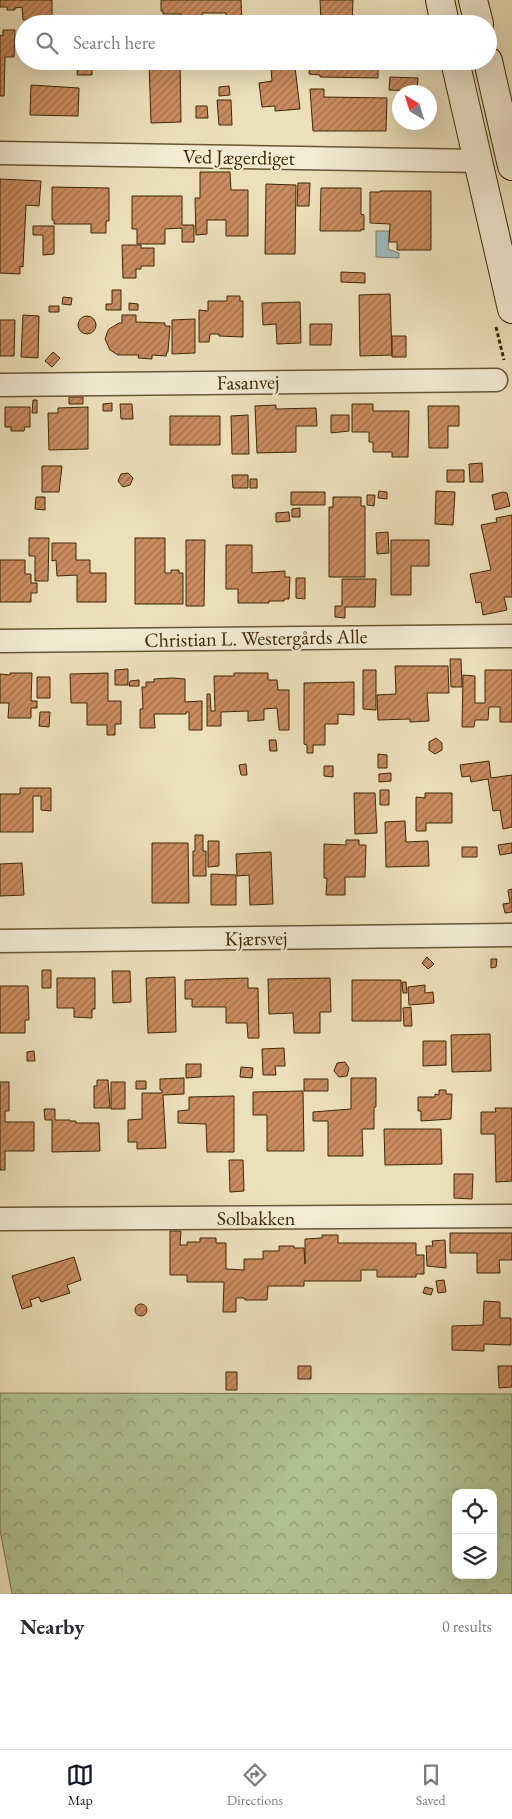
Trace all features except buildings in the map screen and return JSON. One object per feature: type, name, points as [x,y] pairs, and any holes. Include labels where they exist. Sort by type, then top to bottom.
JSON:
[{"type":"main road","points":[[440,0],[444,15]]},
{"type":"main road","points":[[473,0],[477,15]]},
{"type":"main road","points":[[457,70],[512,309]]},
{"type":"main road","points":[[490,70],[512,166]]},
{"type":"street","name":"Ved Jægerdiget","points":[[0,153],[479,161]]},
{"type":"street","name":"Fasanvej","points":[[0,385],[496,380]]},
{"type":"street","name":"Christian L. Westergårds Alle","points":[[0,640],[512,636]]},
{"type":"street","name":"Kjærsvej","points":[[0,941],[512,935]]},
{"type":"street","name":"Solbakken","points":[[0,1219],[512,1216]]},
{"type":"green space","points":[[0,1393],[512,1394],[512,1594],[12,1594],[0,1530]]},
{"type":"water","points":[[376,231],[389,231],[388,249],[399,253],[399,258],[376,257]]}]
